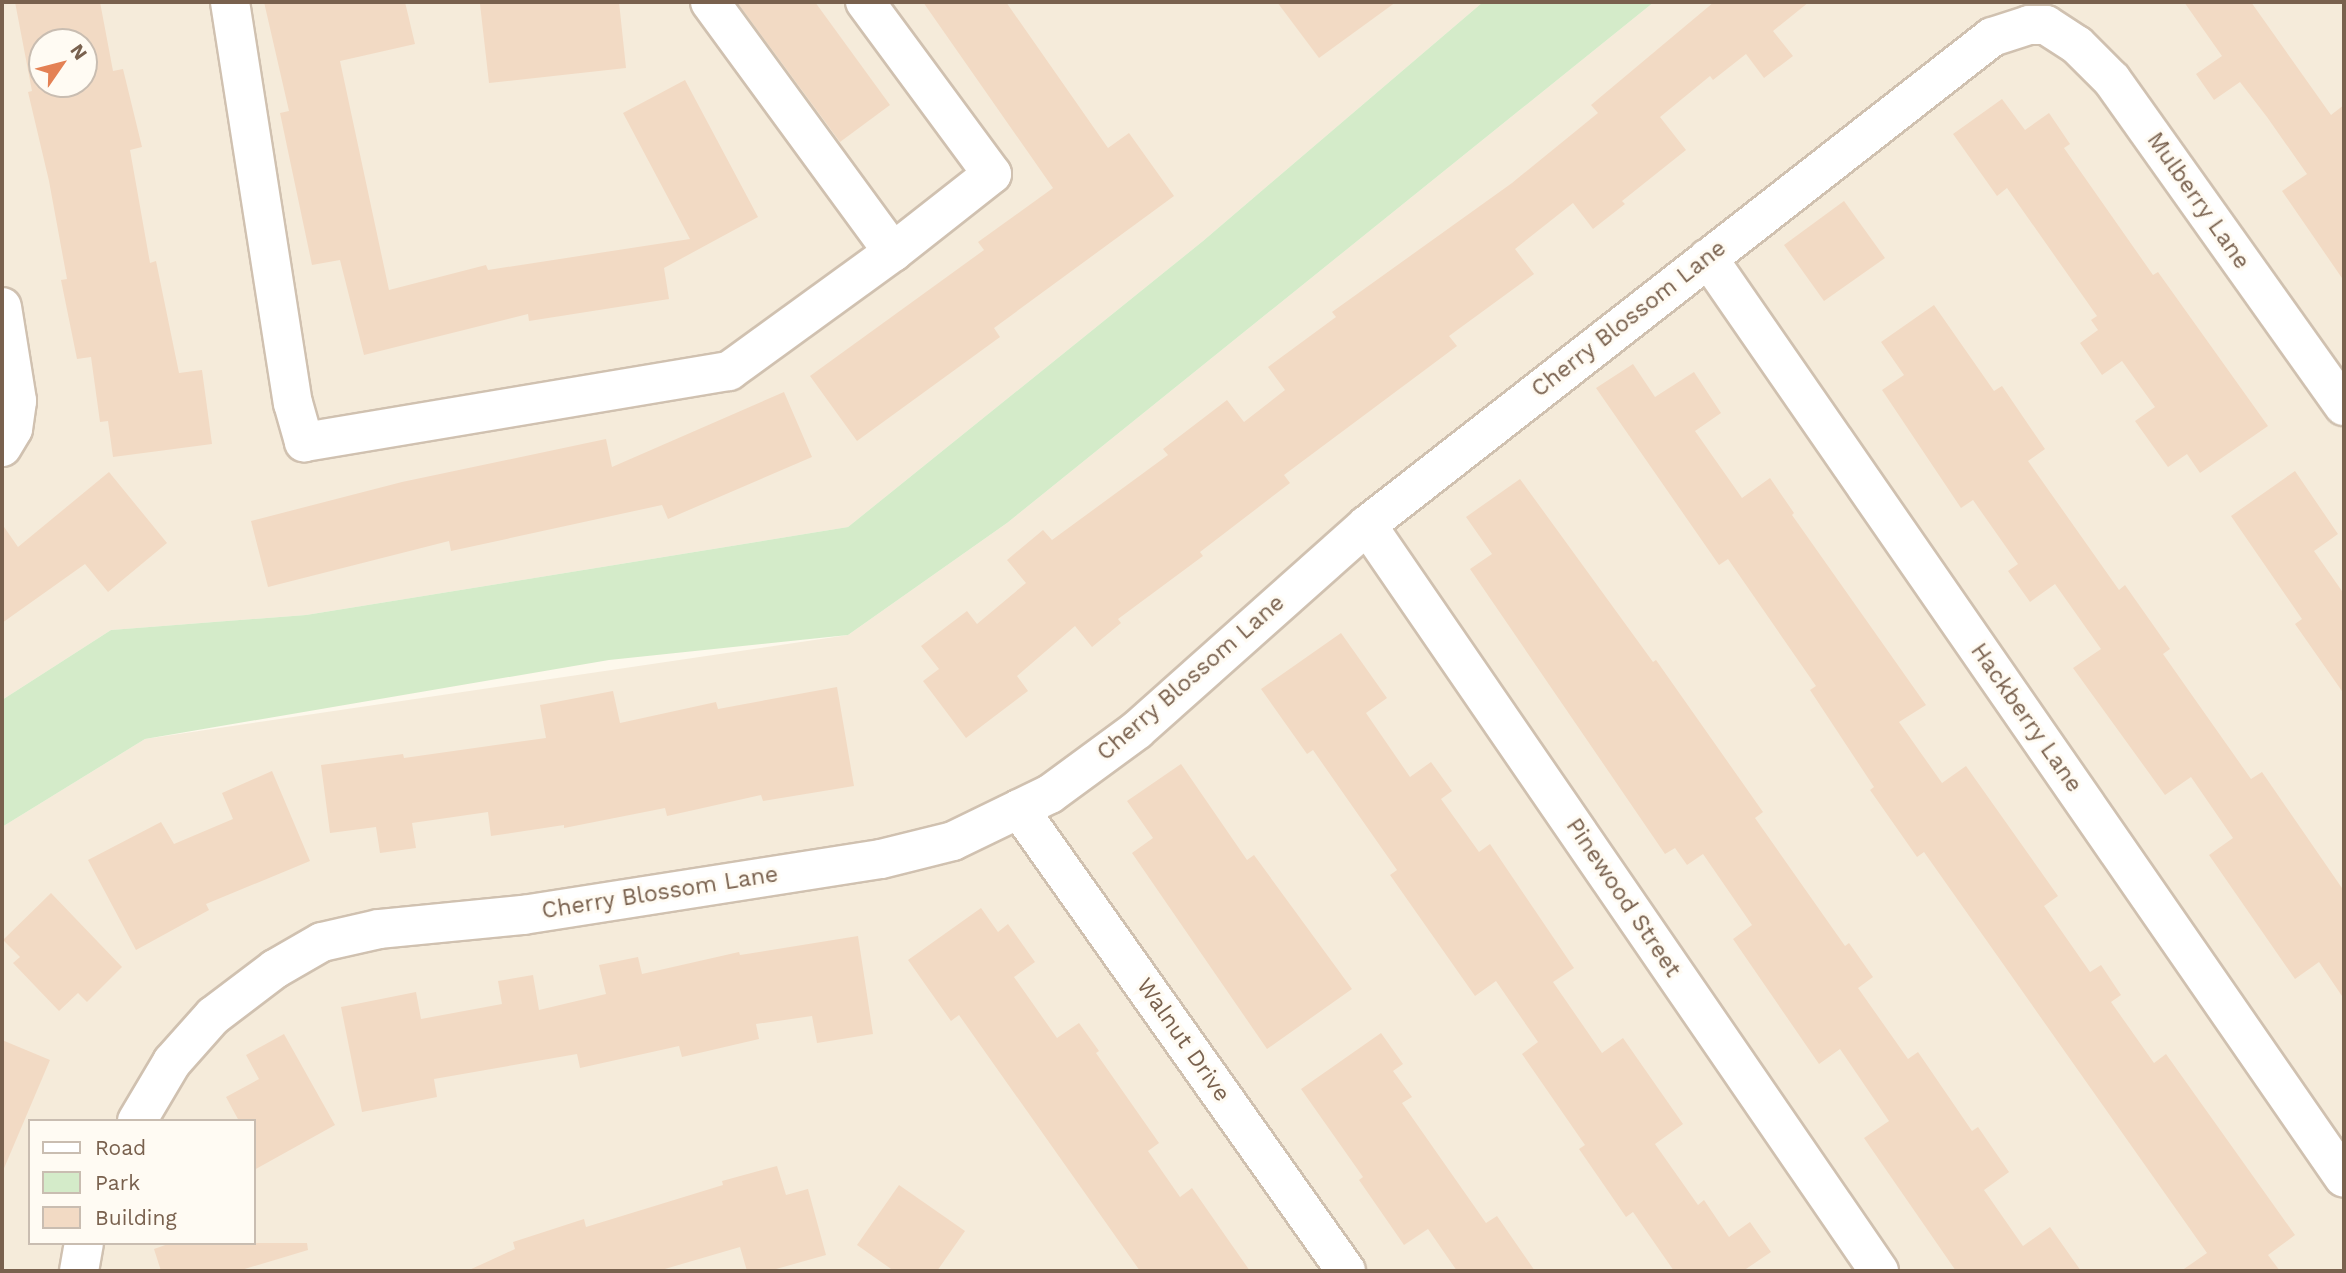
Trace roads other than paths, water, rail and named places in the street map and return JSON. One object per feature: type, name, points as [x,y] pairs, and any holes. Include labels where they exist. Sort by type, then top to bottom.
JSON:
[{"type":"street","points":[[230,2],[293,403],[304,442],[729,371],[892,252],[992,174],[865,2]]},
{"type":"street","points":[[709,2],[892,252]]},
{"type":"street","name":"Cherry Blossom Lane","points":[[138,1119],[172,1062],[213,1016],[275,969],[322,942],[379,929],[523,915],[881,859],[953,841],[1050,794],[1137,730],[1367,525],[1992,37],[2029,25]]},
{"type":"street","name":"Mulberry Lane","points":[[2029,25],[2046,25],[2077,45],[2112,80],[2344,406]]},
{"type":"street","name":"Hackberry Lane","points":[[1708,258],[2344,1178]]},
{"type":"street","points":[[2,307],[17,401],[13,429],[2,447]]},
{"type":"street","name":"Pinewood Street","points":[[1367,525],[1879,1271]]},
{"type":"street","name":"Walnut Drive","points":[[1019,809],[1346,1271]]},
{"type":"street","points":[[79,1271],[84,1245]]}]
